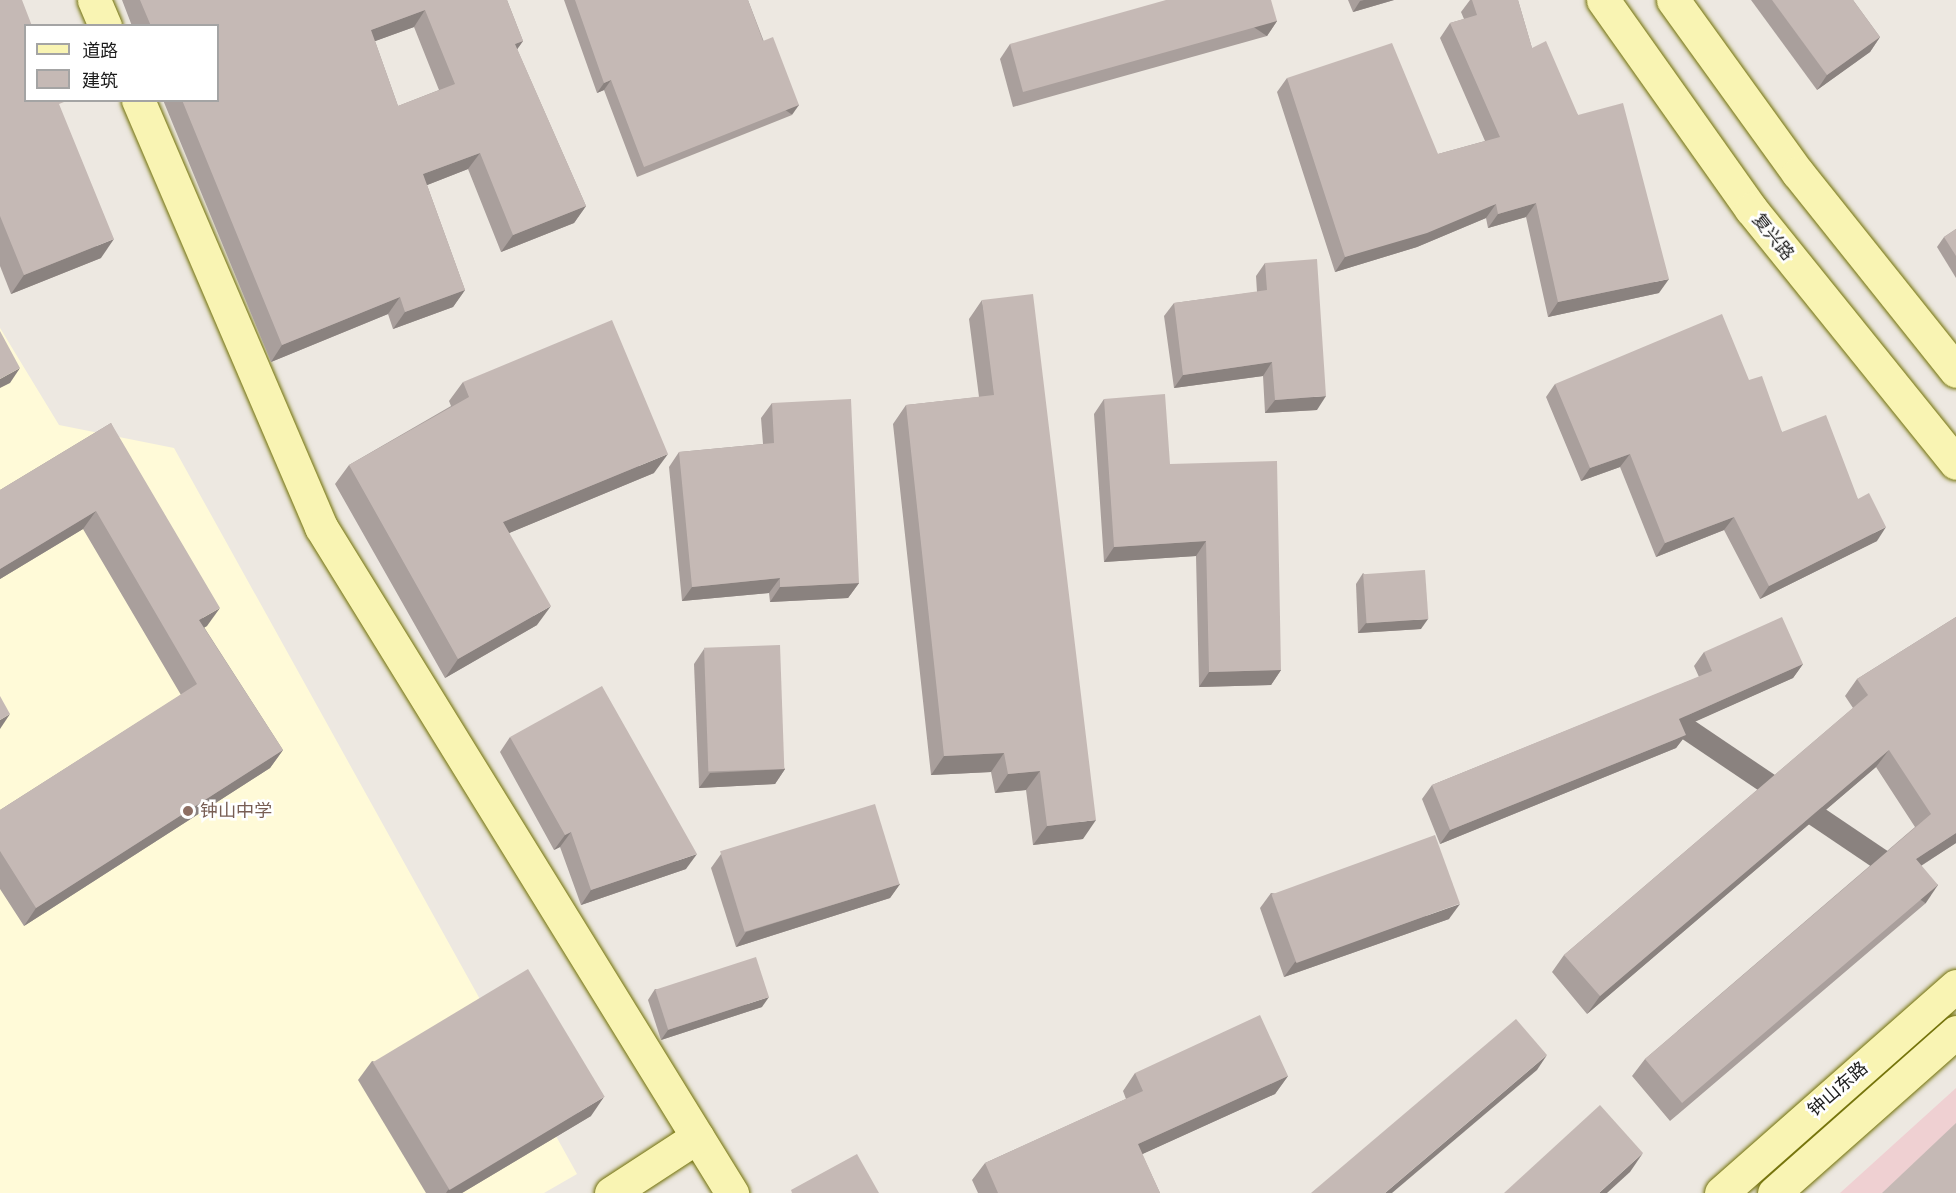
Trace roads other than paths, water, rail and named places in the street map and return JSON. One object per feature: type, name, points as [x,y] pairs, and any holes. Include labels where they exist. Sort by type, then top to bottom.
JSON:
[{"type":"main road","points":[[94,0],[104,24]]},
{"type":"main road","name":"复兴路","points":[[1603,0],[1751,209],[1956,463]]},
{"type":"main road","points":[[1672,0],[1798,173],[1956,370]]},
{"type":"main road","points":[[139,102],[321,527],[732,1193]]},
{"type":"main road","name":"钟山东路","points":[[1721,1193],[1956,986]]},
{"type":"main road","name":"钟山东路","points":[[1774,1193],[1956,1032]]},
{"type":"main road","points":[[611,1193],[697,1137]]},
{"type":"place","name":"钟山中学","points":[[188,811]]}]
